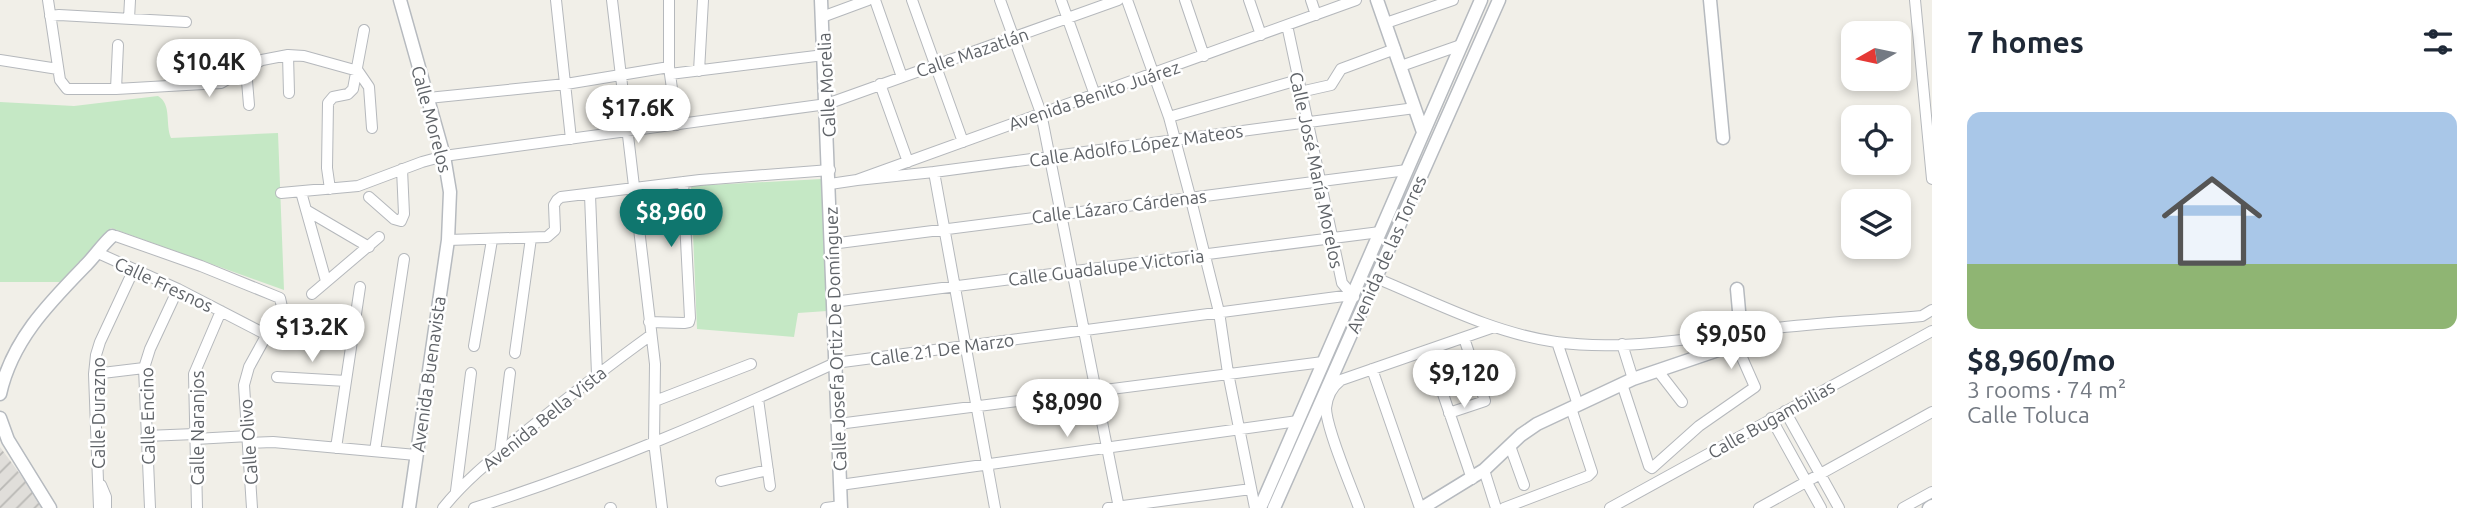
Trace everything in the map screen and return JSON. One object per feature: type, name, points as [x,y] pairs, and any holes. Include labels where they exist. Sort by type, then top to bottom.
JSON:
[{"type":"street","points":[[48,0],[60,80],[64,87],[72,90],[116,89],[221,82],[262,60],[304,55],[358,71],[369,87],[372,128]]},
{"type":"street","points":[[129,19],[130,0]]},
{"type":"street","name":"Calle Morelos","points":[[400,0],[444,156],[450,192],[447,240]]},
{"type":"street","points":[[556,0],[571,139]]},
{"type":"street","points":[[612,0],[655,364],[654,442],[662,508]]},
{"type":"street","points":[[669,0],[670,70],[677,125]]},
{"type":"street","points":[[699,71],[703,0]]},
{"type":"street","name":"Calle Morelia","points":[[821,0],[830,170]]},
{"type":"street","points":[[822,17],[868,0]]},
{"type":"street","points":[[875,0],[902,77]]},
{"type":"street","points":[[912,0],[963,142]]},
{"type":"street","points":[[1000,0],[1041,114],[1096,390],[1115,508],[1251,489]]},
{"type":"street","points":[[1061,0],[1095,94]]},
{"type":"street","name":"Calle Mazatlán","points":[[281,193],[358,186],[444,156],[827,104],[1118,0]]},
{"type":"street","points":[[1127,0],[1169,117],[1205,254],[1219,313],[1251,489],[1258,508]]},
{"type":"street","points":[[1185,0],[1204,56]]},
{"type":"street","points":[[1249,0],[1261,35]]},
{"type":"street","points":[[1311,0],[1316,15]]},
{"type":"street","name":"Avenida Benito Juárez","points":[[830,184],[857,180],[1356,0]]},
{"type":"street","points":[[1377,0],[1423,132]]},
{"type":"street","points":[[1386,23],[1453,0]]},
{"type":"street","name":"Avenida de las Torres","points":[[1258,508],[1481,0]]},
{"type":"street","name":"Avenida de las Torres","points":[[1274,508],[1499,0]]},
{"type":"street","points":[[1710,0],[1723,138]]},
{"type":"street","points":[[1915,0],[1932,179]]},
{"type":"street","points":[[50,16],[186,22]]},
{"type":"street","name":"Calle José María Morelos","points":[[1287,25],[1342,283],[1363,308]]},
{"type":"street","points":[[330,189],[327,168],[328,103],[333,97],[351,92],[358,71],[364,30]]},
{"type":"street","points":[[116,89],[118,45]]},
{"type":"street","points":[[1401,66],[1461,45]]},
{"type":"street","points":[[1300,92],[1331,85],[1340,69],[1395,50]]},
{"type":"street","points":[[288,55],[289,93]]},
{"type":"street","points":[[428,98],[670,70],[699,71],[824,55]]},
{"type":"street","points":[[1920,55],[1932,58]]},
{"type":"street","points":[[0,60],[58,69]]},
{"type":"street","points":[[246,69],[249,105]]},
{"type":"street","name":"Calle Adolfo López Mateos","points":[[1169,117],[1298,80]]},
{"type":"street","points":[[880,84],[908,162]]},
{"type":"street","name":"Calle Adolfo López Mateos","points":[[857,180],[1415,108]]},
{"type":"street","points":[[369,197],[394,219],[401,221],[404,214],[402,169]]},
{"type":"street","points":[[447,240],[492,240],[551,235],[555,230],[556,200],[683,182],[830,170]]},
{"type":"street","name":"Calle Josefa Ortiz De Domínguez","points":[[830,170],[841,507]]},
{"type":"street","name":"Calle Lázaro Cárdenas","points":[[831,244],[1407,170]]},
{"type":"street","points":[[934,172],[995,508]]},
{"type":"street","points":[[649,321],[689,322],[683,182]]},
{"type":"street","points":[[302,192],[326,281]]},
{"type":"street","points":[[590,195],[597,374]]},
{"type":"street","points":[[382,209],[404,199]]},
{"type":"street","points":[[306,210],[369,247]]},
{"type":"street","name":"Calle Guadalupe Victoria","points":[[833,302],[1380,232]]},
{"type":"street","points":[[0,394],[7,368],[25,334],[60,290],[112,236]]},
{"type":"street","name":"Calle Olivo","points":[[112,236],[201,266],[280,298],[282,302],[244,385],[252,508]]},
{"type":"street","points":[[312,294],[379,237]]},
{"type":"street","points":[[515,353],[531,238]]},
{"type":"street","name":"Avenida Buenavista","points":[[409,508],[447,240]]},
{"type":"street","points":[[474,346],[492,240]]},
{"type":"street","name":"Calle Fresnos","points":[[98,253],[178,289],[267,335]]},
{"type":"street","points":[[375,451],[404,259]]},
{"type":"street","name":"Calle Durazno","points":[[99,508],[94,374],[96,355],[134,269]]},
{"type":"street","points":[[1376,278],[1494,327],[1558,342],[1622,344],[1739,338],[1922,316],[1932,310]]},
{"type":"street","points":[[336,448],[360,287]]},
{"type":"street","name":"Calle Encino","points":[[150,508],[144,368],[178,289]]},
{"type":"street","points":[[1622,344],[1627,382],[1649,466],[1652,468],[1699,426],[1755,387],[1739,338],[1737,289]]},
{"type":"street","name":"Calle 21 De Marzo","points":[[474,508],[507,503],[758,399],[835,363],[1353,295]]},
{"type":"street","name":"Calle Naranjos","points":[[197,508],[195,367],[221,311]]},
{"type":"street","points":[[1359,508],[1328,421],[1327,401],[1335,384],[1494,327]]},
{"type":"street","name":"Calle Bugambilias","points":[[1611,508],[1932,331]]},
{"type":"street","name":"Avenida Bella Vista","points":[[443,508],[456,491],[500,453],[597,374],[651,335]]},
{"type":"street","points":[[296,338],[351,342]]},
{"type":"street","points":[[1449,413],[1485,401],[1464,338]]},
{"type":"street","points":[[1372,369],[1421,508],[1472,480],[1537,424],[1627,382],[1739,338]]},
{"type":"street","points":[[1504,508],[1588,477],[1592,472],[1558,342]]},
{"type":"street","points":[[1428,350],[1472,480]]},
{"type":"street","points":[[838,424],[1323,362]]},
{"type":"street","points":[[655,401],[751,364]]},
{"type":"street","points":[[94,374],[144,368]]},
{"type":"street","points":[[1658,371],[1682,402]]},
{"type":"street","points":[[456,491],[471,373]]},
{"type":"street","points":[[500,453],[510,373]]},
{"type":"street","points":[[277,377],[346,381]]},
{"type":"street","points":[[758,399],[770,486]]},
{"type":"street","points":[[1785,411],[1839,508]]},
{"type":"street","points":[[1759,508],[1932,412]]},
{"type":"street","points":[[0,418],[8,440],[50,508]]},
{"type":"street","points":[[1771,418],[1821,508]]},
{"type":"street","points":[[840,485],[1298,421]]},
{"type":"street","points":[[146,436],[249,440],[416,456]]},
{"type":"street","points":[[1510,446],[1524,485]]},
{"type":"street","points":[[720,481],[768,470]]},
{"type":"street","points":[[1484,470],[1496,508]]},
{"type":"street","name":"Calle Durazno","points":[[98,480],[104,491],[106,508]]},
{"type":"street","points":[[1903,508],[1932,492]]},
{"type":"street","points":[[826,508],[841,507]]},
{"type":"shaded area","points":[[0,447],[39,500],[44,508],[0,508]]},
{"type":"green space","points":[[158,96],[167,109],[171,138],[278,133],[284,290],[111,228],[60,282],[0,282],[0,102],[74,106]]},
{"type":"green space","points":[[822,179],[827,311],[798,313],[794,337],[697,329],[691,186]]}]
